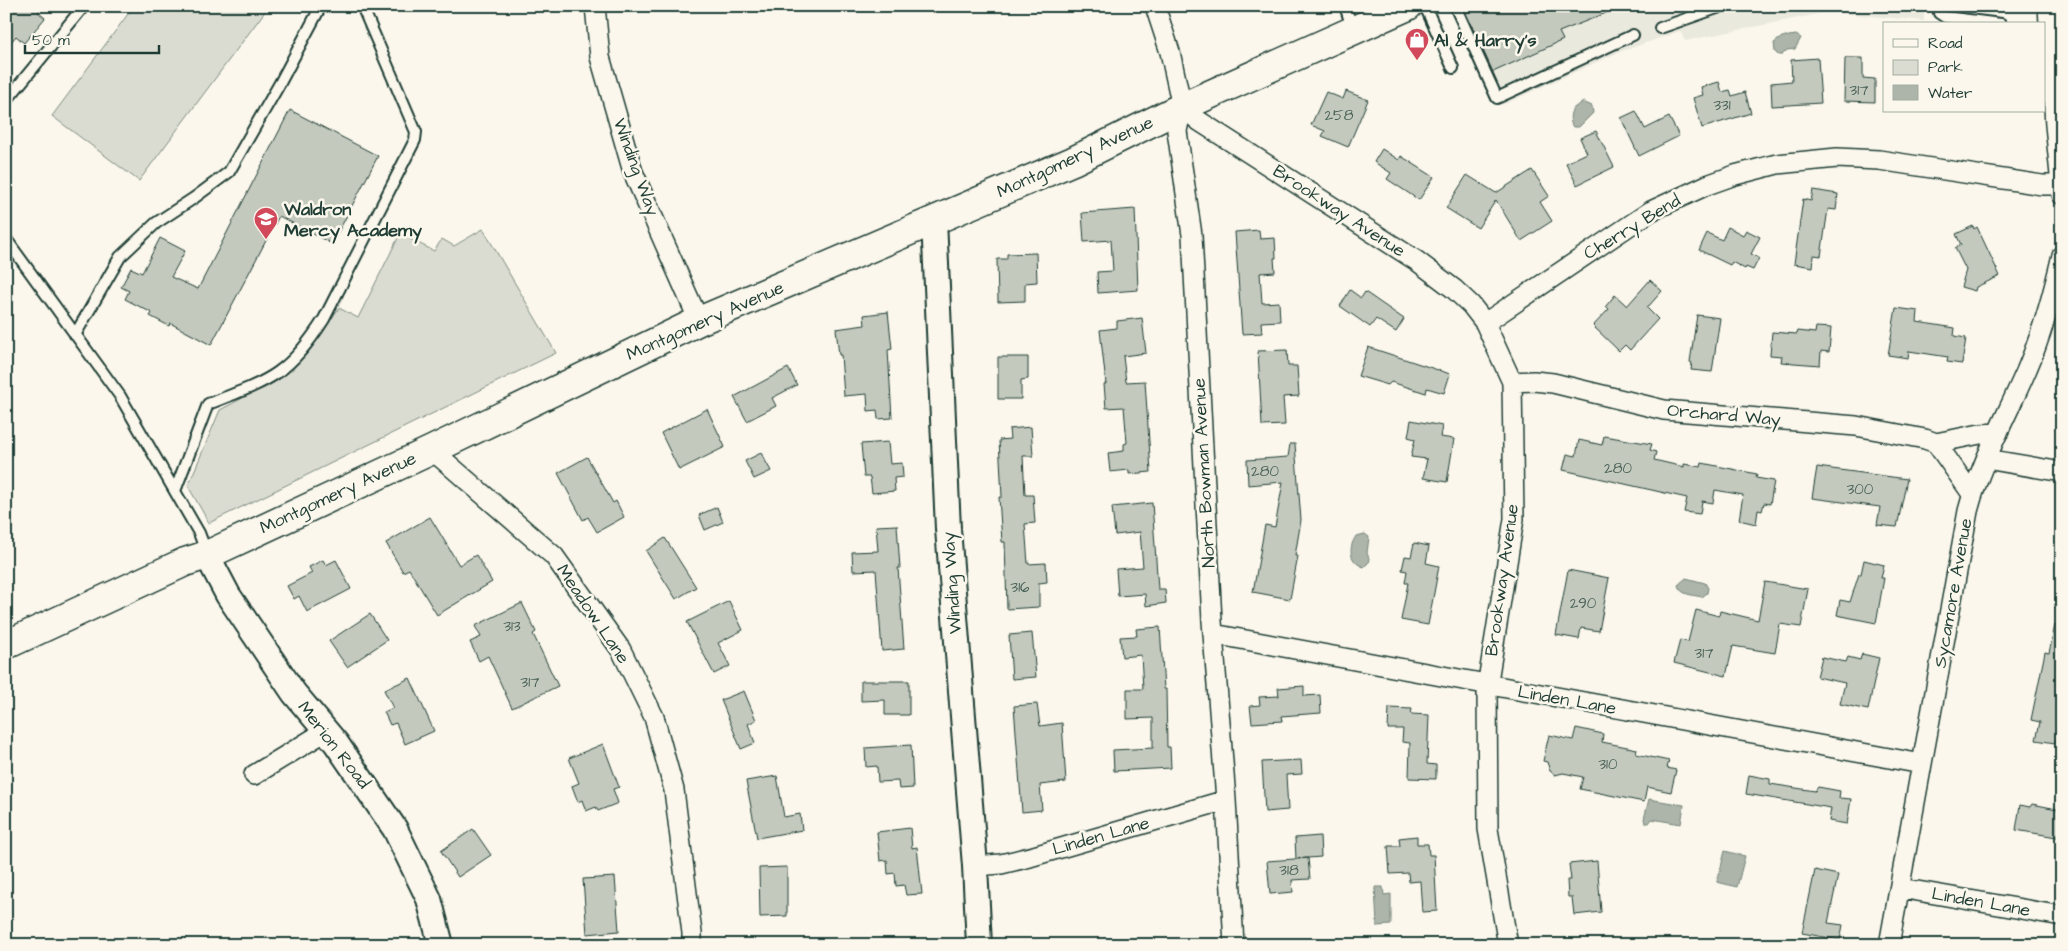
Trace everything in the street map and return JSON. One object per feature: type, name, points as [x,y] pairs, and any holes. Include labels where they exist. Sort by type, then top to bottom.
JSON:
[{"type":"main road","name":"Montgomery Avenue","points":[[6,645],[185,562],[207,555],[432,450],[699,321],[1073,161],[1182,107],[1408,6]]},
{"type":"street","name":"Winding Way","points":[[595,6],[600,57],[633,172],[699,321]]},
{"type":"street","name":"North Bowman Avenue","points":[[1155,6],[1170,52],[1182,107],[1177,131],[1192,235],[1213,634],[1226,800],[1234,945]]},
{"type":"street","points":[[2048,6],[2046,29],[2058,125],[2062,195]]},
{"type":"street","name":"Brookway Avenue","points":[[1182,107],[1199,121],[1417,261],[1454,290],[1471,305],[1485,323],[1512,382],[1514,519],[1487,686],[1488,829],[1508,945]]},
{"type":"street","name":"Cherry Bend","points":[[1485,323],[1651,212],[1707,185],[1735,175],[1777,164],[1838,158],[1879,160],[2042,185],[2061,185]]},
{"type":"street","name":"Winding Way","points":[[934,220],[948,529],[975,866],[979,945]]},
{"type":"street","name":"Sycamore Avenue","points":[[1889,945],[1949,606],[1972,494],[2031,359],[2050,306],[2062,255]]},
{"type":"street","name":"Orchard Way","points":[[1512,382],[1534,381],[1553,383],[1664,410],[1856,426],[1925,439],[1936,443],[1980,434],[1998,433]]},
{"type":"street","points":[[1936,443],[1972,494]]},
{"type":"street","name":"Meadow Lane","points":[[432,450],[554,556],[621,650],[654,717],[674,790],[692,945]]},
{"type":"street","points":[[1986,459],[2062,472]]},
{"type":"street","name":"Merion Road","points":[[207,555],[224,588],[294,693],[346,757],[395,830],[429,899],[441,945]]},
{"type":"street","name":"Linden Lane","points":[[1213,634],[1487,686],[1922,764]]},
{"type":"street","points":[[254,775],[326,731]]},
{"type":"street","name":"Linden Lane","points":[[975,866],[1002,864],[1030,857],[1226,800]]},
{"type":"street","name":"Linden Lane","points":[[1900,888],[2062,916]]},
{"type":"lane","points":[[6,101],[84,6]]},
{"type":"lane","points":[[75,334],[120,257],[156,223],[229,172],[280,84],[321,6]]},
{"type":"lane","points":[[175,491],[208,404],[271,378],[300,354],[324,319],[415,140],[416,132],[362,6]]},
{"type":"lane","points":[[1345,6],[1354,31]]},
{"type":"lane","points":[[1425,6],[1453,68]]},
{"type":"lane","points":[[1454,6],[1497,98],[1633,35]]},
{"type":"lane","points":[[1660,28],[1724,6]]},
{"type":"lane","points":[[1938,6],[1939,13],[1945,17],[1985,22]]},
{"type":"lane","points":[[6,239],[120,396],[199,533],[207,555]]},
{"type":"shaded area","points":[[1460,6],[1924,6],[1924,21],[1828,12],[1685,41],[1680,31],[1617,53],[1502,105]]},
{"type":"green space","points":[[134,6],[269,6],[139,181],[52,116]]},
{"type":"green space","points":[[483,229],[556,353],[209,523],[188,486],[220,410],[284,376],[307,354],[339,308],[358,318],[400,234],[434,251],[442,239],[454,246]]},
{"type":"water","points":[[1796,35],[1801,38],[1795,49],[1787,50],[1782,55],[1778,55],[1775,52],[1774,43],[1782,37]]},
{"type":"water","points":[[1583,102],[1592,106],[1593,113],[1579,127],[1573,127],[1570,120],[1572,111]]},
{"type":"water","points":[[1365,534],[1369,537],[1367,553],[1370,561],[1364,567],[1355,562],[1351,550],[1356,536]]},
{"type":"water","points":[[1686,578],[1705,583],[1708,588],[1707,593],[1702,597],[1681,591],[1678,585]]},
{"type":"water","points":[[1649,799],[1684,805],[1681,824],[1652,819],[1649,823],[1645,823],[1644,819]]},
{"type":"water","points":[[1725,851],[1745,856],[1737,887],[1717,882]]},
{"type":"water","points":[[1375,887],[1383,887],[1384,895],[1391,894],[1391,925],[1377,926]]},
{"type":"water","points":[[1352,939],[1352,945],[1320,945],[1319,941]]},
{"type":"building","points":[[6,6],[43,6],[38,12],[45,18],[24,43],[16,36],[6,48]]},
{"type":"building","points":[[1480,6],[1621,7],[1559,32],[1563,40],[1493,72],[1466,13]]},
{"type":"building","points":[[1818,58],[1821,103],[1772,106],[1771,83],[1792,81],[1791,60]]},
{"type":"building","points":[[1845,58],[1863,58],[1863,78],[1875,79],[1875,102],[1844,101]]},
{"type":"building","points":[[1719,82],[1722,92],[1730,90],[1732,96],[1745,92],[1751,113],[1702,128],[1693,98],[1703,95],[1701,87]]},
{"type":"building","points":[[1346,91],[1368,100],[1348,147],[1322,136],[1325,131],[1311,125],[1326,92],[1343,99]]},
{"type":"building","name":"Waldron Mercy Academy","points":[[290,110],[378,156],[332,244],[279,216],[211,345],[170,323],[169,326],[150,316],[152,313],[125,299],[129,291],[121,287],[131,268],[142,273],[160,238],[185,251],[171,277],[198,289]]},
{"type":"building","points":[[1636,111],[1645,129],[1669,117],[1679,136],[1639,156],[1621,118]]},
{"type":"building","points":[[1596,131],[1614,167],[1577,185],[1566,163],[1587,153],[1580,138]]},
{"type":"building","points":[[1382,149],[1399,160],[1401,156],[1434,177],[1419,200],[1387,179],[1391,173],[1374,162]]},
{"type":"building","points":[[1532,170],[1549,196],[1540,202],[1552,221],[1521,241],[1496,200],[1478,228],[1446,208],[1467,175],[1496,193]]},
{"type":"building","points":[[1813,190],[1838,194],[1836,210],[1828,209],[1821,256],[1814,255],[1813,267],[1794,264],[1803,199],[1811,201]]},
{"type":"building","points":[[1135,209],[1138,290],[1098,293],[1097,272],[1113,271],[1111,240],[1084,242],[1082,213]]},
{"type":"building","points":[[1973,226],[1974,229],[1977,227],[2000,276],[1976,287],[1975,291],[1961,287],[1966,270],[1955,248],[1961,245],[1956,234]]},
{"type":"building","points":[[1728,227],[1743,235],[1746,230],[1760,237],[1751,254],[1759,258],[1753,270],[1746,267],[1745,269],[1732,262],[1730,265],[1699,250],[1707,233],[1722,240]]},
{"type":"building","points":[[1259,230],[1260,239],[1275,238],[1275,272],[1260,273],[1262,303],[1279,302],[1280,321],[1261,322],[1262,333],[1242,334],[1235,232]]},
{"type":"building","points":[[1036,253],[1037,282],[1025,283],[1025,301],[998,302],[997,259],[1007,259],[1007,254]]},
{"type":"building","points":[[1650,280],[1662,291],[1647,308],[1658,319],[1630,350],[1625,345],[1619,351],[1593,326],[1609,309],[1606,306],[1615,295],[1627,306]]},
{"type":"building","points":[[1350,290],[1361,298],[1365,292],[1404,319],[1396,332],[1376,319],[1370,327],[1340,306]]},
{"type":"building","points":[[1896,308],[1918,311],[1917,322],[1955,328],[1954,336],[1966,338],[1962,364],[1947,362],[1948,357],[1909,351],[1908,358],[1888,355]]},
{"type":"building","points":[[888,312],[892,349],[888,350],[892,418],[878,419],[877,410],[868,411],[867,394],[844,396],[841,355],[839,355],[836,329],[865,325],[864,315]]},
{"type":"building","points":[[1697,315],[1720,318],[1712,372],[1691,370],[1692,363],[1690,362]]},
{"type":"building","points":[[1142,318],[1146,353],[1123,356],[1126,382],[1145,381],[1151,472],[1129,474],[1129,470],[1110,472],[1108,453],[1124,451],[1124,444],[1127,443],[1124,407],[1106,408],[1104,384],[1106,384],[1100,330],[1117,328],[1117,321]]},
{"type":"building","points":[[1816,327],[1831,328],[1829,352],[1821,351],[1820,365],[1781,362],[1782,356],[1770,355],[1772,332],[1797,334],[1798,331],[1815,333]]},
{"type":"building","points":[[1368,347],[1450,374],[1444,393],[1427,388],[1426,393],[1391,382],[1388,385],[1358,376]]},
{"type":"building","points":[[1287,350],[1288,366],[1297,366],[1299,396],[1283,397],[1285,425],[1262,426],[1258,351]]},
{"type":"building","points":[[998,357],[1028,357],[1028,379],[1021,380],[1021,399],[998,399]]},
{"type":"building","points":[[788,368],[797,385],[772,398],[776,406],[747,421],[734,397]]},
{"type":"building","points":[[707,409],[725,447],[679,470],[661,433]]},
{"type":"building","points":[[1411,420],[1442,426],[1440,437],[1454,439],[1447,482],[1423,478],[1427,459],[1411,457],[1415,439],[1408,437]]},
{"type":"building","points":[[1031,427],[1033,456],[1023,456],[1025,495],[1033,495],[1035,523],[1025,524],[1028,564],[1046,563],[1047,582],[1039,583],[1039,607],[1007,609],[1005,542],[1002,542],[999,497],[1002,497],[999,440],[1010,439],[1009,429]]},
{"type":"building","points":[[1604,436],[1652,444],[1650,450],[1656,452],[1654,460],[1684,467],[1684,464],[1701,467],[1702,463],[1757,474],[1756,478],[1774,481],[1770,504],[1764,503],[1762,511],[1758,510],[1756,524],[1739,520],[1743,495],[1715,490],[1713,503],[1702,501],[1700,514],[1684,512],[1687,498],[1563,470],[1567,454],[1576,456],[1579,440],[1602,445]]},
{"type":"building","points":[[888,442],[890,464],[902,463],[903,477],[894,478],[895,491],[872,493],[870,477],[864,477],[861,444]]},
{"type":"building","points":[[1290,444],[1295,444],[1301,520],[1295,556],[1298,556],[1290,599],[1253,592],[1265,525],[1275,527],[1283,482],[1248,485],[1247,460],[1288,457]]},
{"type":"building","points":[[761,453],[771,471],[754,479],[745,461]]},
{"type":"building","points":[[587,457],[613,503],[616,501],[624,517],[597,532],[588,517],[583,520],[558,473]]},
{"type":"building","points":[[1817,467],[1907,479],[1897,527],[1877,525],[1880,507],[1812,498]]},
{"type":"building","points":[[1152,503],[1158,589],[1165,589],[1166,603],[1146,606],[1145,594],[1118,596],[1116,569],[1143,567],[1140,532],[1115,535],[1112,507]]},
{"type":"building","points":[[717,507],[723,522],[705,530],[699,515]]},
{"type":"building","points":[[430,517],[459,565],[476,555],[492,582],[437,615],[409,569],[403,572],[386,543]]},
{"type":"building","points":[[897,525],[904,649],[882,651],[876,570],[853,571],[852,552],[878,551],[876,526]]},
{"type":"building","points":[[665,538],[696,587],[676,599],[646,551]]},
{"type":"building","points":[[1414,543],[1429,546],[1426,563],[1439,566],[1428,625],[1401,620],[1408,583],[1405,583],[1407,571],[1402,570],[1405,556],[1411,557]]},
{"type":"building","points":[[323,560],[326,565],[336,560],[351,589],[307,612],[299,596],[294,599],[287,586],[312,573],[309,567]]},
{"type":"building","points":[[1864,560],[1884,565],[1881,578],[1884,578],[1876,623],[1837,615],[1840,600],[1850,602],[1859,574],[1861,574]]},
{"type":"building","points":[[1568,570],[1609,578],[1599,631],[1581,628],[1579,639],[1556,635]]},
{"type":"building","points":[[1765,582],[1808,589],[1801,627],[1780,624],[1775,653],[1733,646],[1726,676],[1674,663],[1680,640],[1688,642],[1696,610],[1719,616],[1720,611],[1758,620]]},
{"type":"building","points":[[729,601],[743,630],[718,643],[730,666],[714,674],[687,622]]},
{"type":"building","points":[[522,603],[536,632],[533,634],[558,686],[512,708],[488,656],[479,661],[470,642],[481,637],[475,626]]},
{"type":"building","points":[[370,614],[387,640],[347,667],[329,641]]},
{"type":"building","points":[[2055,625],[2062,626],[2062,712],[2055,743],[2036,740],[2040,722],[2031,720],[2045,652],[2049,653]]},
{"type":"building","points":[[1160,627],[1164,689],[1166,689],[1167,747],[1170,747],[1171,768],[1114,771],[1113,750],[1153,748],[1153,718],[1127,719],[1127,689],[1143,689],[1141,655],[1122,657],[1120,637],[1137,636],[1136,629]]},
{"type":"building","points":[[1032,633],[1036,677],[1012,679],[1009,635]]},
{"type":"building","points":[[1862,654],[1879,658],[1868,710],[1840,704],[1845,683],[1817,677],[1822,657],[1846,662],[1848,657],[1860,660]]},
{"type":"building","points":[[410,678],[434,731],[405,744],[396,723],[390,725],[384,712],[393,708],[384,690]]},
{"type":"building","points":[[861,681],[909,681],[909,715],[885,715],[885,700],[861,701]]},
{"type":"building","points":[[1304,686],[1304,696],[1320,695],[1321,713],[1281,716],[1282,721],[1252,723],[1250,706],[1260,705],[1259,697],[1279,696],[1278,688]]},
{"type":"building","points":[[744,691],[756,720],[748,724],[755,743],[741,749],[721,700]]},
{"type":"building","points":[[1037,704],[1040,726],[1062,723],[1066,782],[1040,785],[1042,810],[1022,812],[1014,706]]},
{"type":"building","points":[[1389,708],[1412,709],[1411,714],[1429,715],[1427,764],[1436,765],[1436,779],[1409,778],[1410,743],[1402,742],[1403,729],[1388,729]]},
{"type":"building","points":[[1576,728],[1603,734],[1602,742],[1637,749],[1636,754],[1669,761],[1667,768],[1676,770],[1671,792],[1647,787],[1644,802],[1580,789],[1583,777],[1563,773],[1555,775],[1550,771],[1547,762],[1543,761],[1549,735],[1573,740]]},
{"type":"building","points":[[603,744],[619,787],[613,789],[618,803],[598,811],[596,807],[586,811],[582,800],[578,802],[572,786],[579,783],[569,758]]},
{"type":"building","points":[[911,745],[913,788],[899,789],[898,781],[878,782],[877,766],[866,767],[865,748]]},
{"type":"building","points":[[1301,760],[1302,774],[1286,775],[1288,810],[1265,812],[1262,762]]},
{"type":"building","points":[[1749,775],[1770,779],[1770,784],[1815,791],[1818,787],[1840,791],[1839,798],[1851,799],[1847,824],[1829,821],[1831,808],[1746,794]]},
{"type":"building","points":[[777,776],[784,817],[800,814],[802,830],[757,838],[746,781]]},
{"type":"building","points":[[2032,804],[2062,810],[2062,838],[2016,830],[2020,805],[2030,807]]},
{"type":"building","points":[[910,828],[912,848],[917,847],[922,894],[906,895],[904,885],[896,886],[895,873],[888,874],[887,860],[880,861],[877,832]]},
{"type":"building","points":[[473,829],[491,855],[458,877],[441,851]]},
{"type":"building","points":[[1320,836],[1321,857],[1296,859],[1295,838]]},
{"type":"building","points":[[1417,836],[1417,844],[1428,844],[1429,855],[1434,855],[1437,911],[1422,912],[1420,881],[1409,882],[1408,873],[1390,874],[1388,846],[1400,846],[1399,838]]},
{"type":"building","points":[[1308,858],[1310,879],[1292,880],[1293,892],[1270,894],[1267,861]]},
{"type":"building","points":[[1597,861],[1601,912],[1574,915],[1572,897],[1568,897],[1567,880],[1571,880],[1569,864]]},
{"type":"building","points":[[787,867],[787,916],[760,917],[759,868]]},
{"type":"building","points":[[1815,870],[1838,875],[1828,923],[1843,925],[1840,940],[1802,933]]},
{"type":"building","points":[[615,877],[619,931],[587,934],[583,879]]},
{"type":"place","name":"Al & Harry's","points":[[1417,61]]},
{"type":"place","name":"Waldron Mercy Academy","points":[[266,240]]}]
